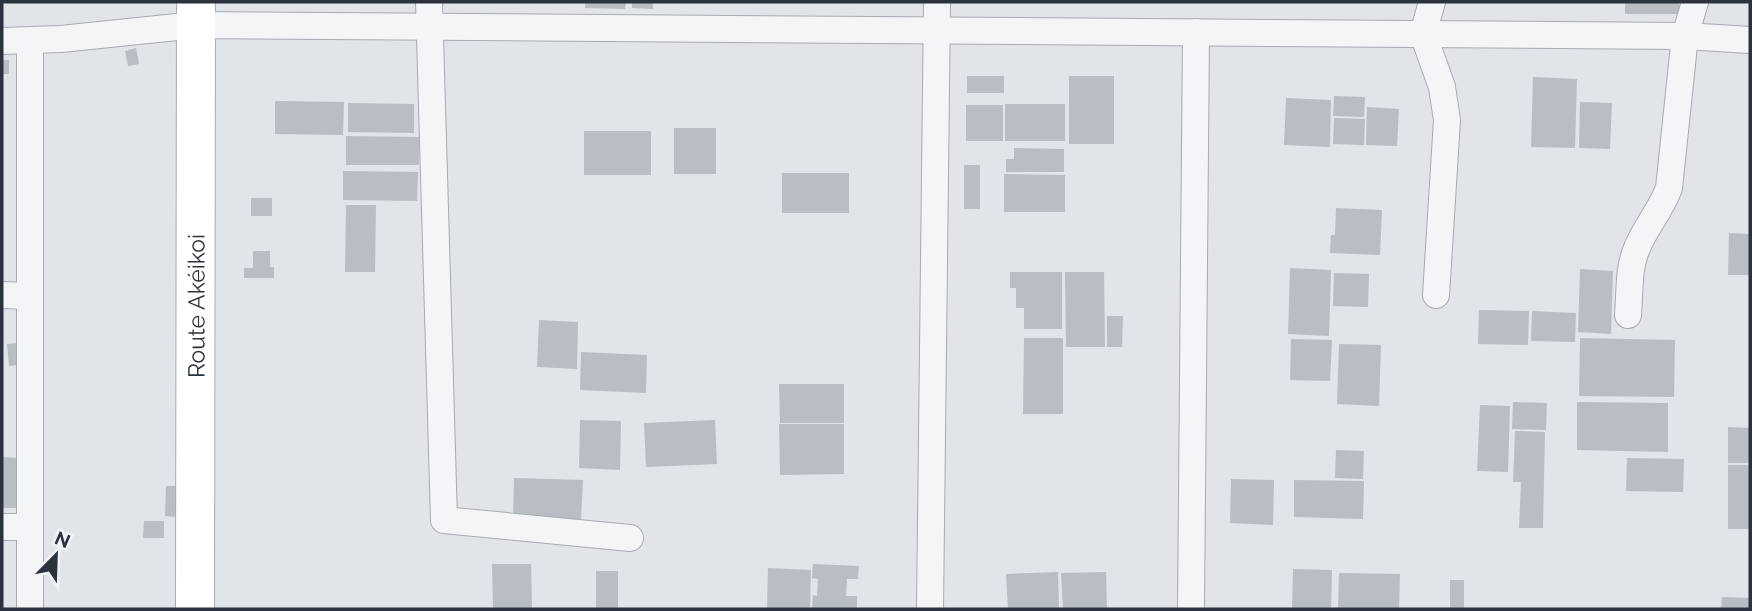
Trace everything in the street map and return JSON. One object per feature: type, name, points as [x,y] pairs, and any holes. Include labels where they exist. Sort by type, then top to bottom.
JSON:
[{"type":"street","points":[[930,609],[937,2]]},
{"type":"street","points":[[1432,2],[1423,34],[1441,87],[1447,120],[1436,295]]},
{"type":"street","points":[[1629,315],[1630,276],[1636,249],[1663,206],[1669,188],[1685,36],[1695,2]]},
{"type":"street","points":[[2,41],[30,41],[196,13],[429,14],[938,31],[1685,36],[1750,40]]},
{"type":"street","name":"Route Akéikoi","points":[[195,609],[196,13]]},
{"type":"street","points":[[429,14],[444,520],[630,538]]},
{"type":"street","points":[[1192,609],[1196,32]]},
{"type":"street","points":[[30,41],[30,609]]},
{"type":"street","points":[[2,295],[30,296]]},
{"type":"street","points":[[2,527],[30,527]]},
{"type":"building","points":[[585,2],[626,2],[625,9],[585,8]]},
{"type":"building","points":[[632,2],[653,2],[653,9],[632,8]]},
{"type":"building","points":[[1625,2],[1679,2],[1679,14],[1625,14]]},
{"type":"building","points":[[136,48],[139,64],[128,66],[125,51]]},
{"type":"building","points":[[2,60],[9,60],[9,74],[2,74]]},
{"type":"building","points":[[967,76],[1004,76],[1004,93],[967,93]]},
{"type":"building","points":[[1069,76],[1114,76],[1114,144],[1069,144]]},
{"type":"building","points":[[1533,77],[1577,79],[1575,148],[1531,147]]},
{"type":"building","points":[[1334,96],[1365,97],[1364,117],[1333,116]]},
{"type":"building","points":[[1286,98],[1331,100],[1330,147],[1284,145]]},
{"type":"building","points":[[275,101],[344,102],[343,135],[275,134]]},
{"type":"building","points":[[1580,102],[1612,103],[1610,149],[1579,148]]},
{"type":"building","points":[[348,103],[414,104],[414,133],[348,132]]},
{"type":"building","points":[[1005,104],[1065,104],[1065,141],[1005,141]]},
{"type":"building","points":[[966,105],[1003,105],[1003,141],[966,141]]},
{"type":"building","points":[[1367,107],[1399,109],[1397,146],[1366,145]]},
{"type":"building","points":[[1334,118],[1365,119],[1364,145],[1333,144]]},
{"type":"building","points":[[674,128],[716,128],[716,174],[674,174]]},
{"type":"building","points":[[584,131],[651,131],[651,175],[584,175]]},
{"type":"building","points":[[346,136],[419,137],[419,165],[346,165]]},
{"type":"building","points":[[1014,148],[1064,149],[1064,172],[1006,172],[1006,159],[1014,159]]},
{"type":"building","points":[[964,165],[980,165],[980,209],[964,209]]},
{"type":"building","points":[[343,171],[418,172],[417,201],[343,200]]},
{"type":"building","points":[[782,173],[849,173],[849,213],[782,213]]},
{"type":"building","points":[[1004,174],[1065,175],[1065,212],[1004,212]]},
{"type":"building","points":[[251,198],[272,198],[272,216],[251,216]]},
{"type":"building","points":[[346,205],[376,205],[375,272],[345,272]]},
{"type":"building","points":[[1336,208],[1382,210],[1380,255],[1330,253],[1331,235],[1335,235]]},
{"type":"building","points":[[1729,233],[1750,234],[1750,275],[1728,275]]},
{"type":"building","points":[[253,251],[270,251],[270,267],[274,267],[274,278],[244,278],[244,268],[253,268]]},
{"type":"building","points":[[1290,268],[1331,270],[1329,336],[1288,334]]},
{"type":"building","points":[[1580,269],[1613,271],[1611,334],[1578,332]]},
{"type":"building","points":[[1010,272],[1062,272],[1062,329],[1024,329],[1024,308],[1016,308],[1016,288],[1010,288]]},
{"type":"building","points":[[1065,272],[1104,272],[1105,347],[1066,347]]},
{"type":"building","points":[[1334,273],[1369,274],[1368,307],[1333,306]]},
{"type":"building","points":[[1479,310],[1529,311],[1528,345],[1478,344]]},
{"type":"building","points":[[1532,311],[1576,313],[1575,342],[1531,341]]},
{"type":"building","points":[[1107,316],[1123,316],[1122,347],[1107,347]]},
{"type":"building","points":[[539,320],[578,322],[577,369],[537,367]]},
{"type":"building","points":[[1024,338],[1063,338],[1063,414],[1023,414]]},
{"type":"building","points":[[1580,338],[1675,340],[1674,397],[1579,396]]},
{"type":"building","points":[[1291,339],[1332,340],[1330,381],[1290,380]]},
{"type":"building","points":[[18,343],[19,365],[9,366],[7,344]]},
{"type":"building","points":[[1339,344],[1381,345],[1379,406],[1337,404]]},
{"type":"building","points":[[581,352],[647,355],[646,393],[580,390]]},
{"type":"building","points":[[779,384],[844,384],[844,423],[780,423]]},
{"type":"building","points":[[1513,402],[1547,403],[1546,430],[1512,429]]},
{"type":"building","points":[[1577,402],[1668,403],[1668,452],[1577,450]]},
{"type":"building","points":[[1480,405],[1510,406],[1508,472],[1477,471]]},
{"type":"building","points":[[580,420],[621,421],[620,470],[579,468]]},
{"type":"building","points":[[715,420],[717,464],[646,467],[644,423]]},
{"type":"building","points":[[779,424],[844,424],[844,474],[780,475]]},
{"type":"building","points":[[1728,427],[1750,428],[1750,463],[1728,463]]},
{"type":"building","points":[[1515,431],[1545,432],[1543,528],[1519,528],[1521,482],[1513,482]]},
{"type":"building","points":[[1336,450],[1364,451],[1363,479],[1335,478]]},
{"type":"building","points":[[2,457],[18,458],[17,508],[2,508]]},
{"type":"building","points":[[1627,458],[1684,459],[1683,492],[1626,491]]},
{"type":"building","points":[[1728,465],[1750,465],[1750,529],[1728,529]]},
{"type":"building","points":[[514,478],[583,480],[581,520],[513,520]]},
{"type":"building","points":[[1231,479],[1274,480],[1273,525],[1230,523]]},
{"type":"building","points":[[1294,480],[1364,481],[1363,519],[1294,517]]},
{"type":"building","points":[[166,486],[176,486],[176,517],[165,516]]},
{"type":"building","points":[[144,521],[164,521],[164,538],[143,538]]},
{"type":"building","points":[[492,564],[531,564],[532,609],[493,609]]},
{"type":"building","points":[[813,564],[859,566],[858,579],[847,579],[846,596],[857,596],[857,609],[812,609],[813,595],[817,596],[818,579],[812,578]]},
{"type":"building","points":[[768,568],[811,570],[810,609],[767,609]]},
{"type":"building","points":[[1293,569],[1332,570],[1331,609],[1292,609]]},
{"type":"building","points":[[596,571],[618,571],[618,609],[596,609]]},
{"type":"building","points":[[1058,572],[1059,609],[1008,609],[1006,574]]},
{"type":"building","points":[[1106,572],[1107,609],[1063,609],[1061,573]]},
{"type":"building","points":[[1339,573],[1400,574],[1399,609],[1338,609]]},
{"type":"building","points":[[1450,580],[1464,580],[1464,609],[1450,609]]},
{"type":"building","points":[[1722,597],[1750,598],[1750,609],[1721,609]]}]
